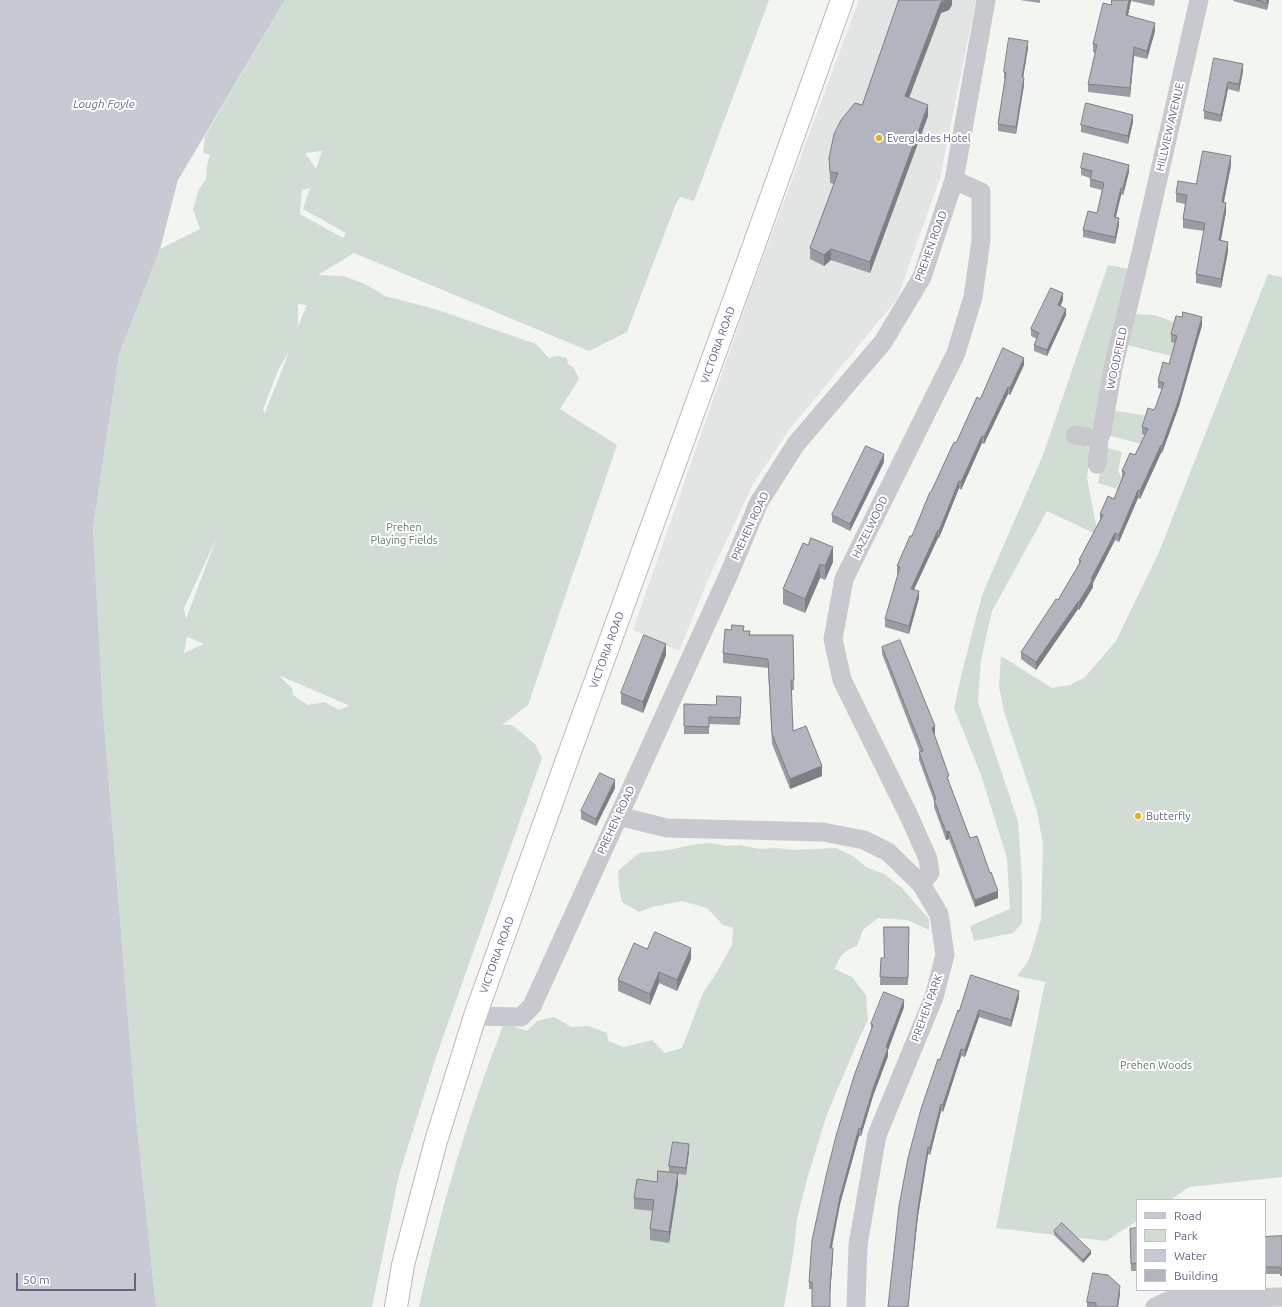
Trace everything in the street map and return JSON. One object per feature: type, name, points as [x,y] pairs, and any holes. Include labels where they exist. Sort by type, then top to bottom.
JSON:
[{"type":"highway","name":"VICTORIA ROAD","points":[[396,1307],[403,1265],[436,1141],[476,1016],[568,757],[842,0]]},
{"type":"street","name":"PREHEN ROAD","points":[[476,1016],[521,1017],[532,1006],[724,584],[759,502],[796,444],[883,342],[922,277],[954,180],[986,0]]},
{"type":"street","name":"HILLVIEW AVENUE","points":[[1141,253],[1199,0]]},
{"type":"street","name":"HAZELWOOD","points":[[921,884],[930,873],[928,859],[909,816],[842,680],[833,639],[844,579],[956,353],[973,297],[981,240],[981,192],[954,180]]},
{"type":"street","name":"WOODFIELD","points":[[1097,464],[1098,439],[1102,431],[1113,368],[1141,253]]},
{"type":"street","points":[[1075,435],[1098,439]]},
{"type":"street","name":"PREHEN PARK","points":[[618,816],[667,828],[824,832],[864,840],[888,852],[921,884],[939,914],[945,955],[934,997],[877,1135],[858,1245],[856,1307]]},
{"type":"street","points":[[1155,1307],[1170,1300],[1282,1297]]},
{"type":"shaded area","points":[[859,0],[976,0],[940,178],[897,299],[789,430],[753,484],[707,582],[679,651],[633,630],[751,290]]},
{"type":"green space","name":"Prehen Playing Fields","points":[[285,0],[769,0],[694,201],[680,197],[675,206],[627,332],[589,351],[354,253],[318,275],[344,276],[365,284],[385,296],[438,310],[536,344],[549,358],[558,356],[567,358],[568,364],[574,368],[579,379],[560,409],[617,445],[528,705],[502,725],[512,725],[535,744],[542,758],[436,1057],[399,1175],[372,1307],[156,1307],[136,1116],[103,710],[93,528],[119,355],[160,249],[200,229],[193,209],[199,189],[206,179],[207,165],[210,155],[203,153],[205,136]],"holes":[[[322,151],[316,169],[305,153]],[[310,188],[303,209],[346,233],[343,238],[300,214],[302,190]],[[298,304],[307,305],[298,326]],[[289,352],[265,414],[263,409],[279,368]],[[217,537],[186,619],[184,608]],[[187,637],[204,644],[184,653]],[[278,675],[348,706],[339,710],[324,702],[308,705],[293,695],[292,688]]]},
{"type":"green space","points":[[1108,265],[1130,269],[1095,426],[1070,439],[1087,447],[1090,453],[1087,478],[1098,535],[1047,511],[992,611],[981,660],[978,702],[1018,821],[1022,879],[1022,923],[1013,933],[974,941],[970,926],[1010,909],[1007,858],[981,775],[954,708],[982,595],[1043,455]]},
{"type":"green space","name":"Prehen Woods","points":[[1268,274],[1282,277],[1282,1177],[1189,1187],[1171,1199],[1136,1199],[1136,1222],[1106,1241],[996,1228],[1045,982],[1017,976],[1029,960],[1041,920],[1043,844],[1037,811],[1005,715],[999,687],[1001,656],[1052,688],[1070,685],[1085,677],[1116,641],[1159,552]]},
{"type":"green space","points":[[1133,314],[1155,315],[1176,323],[1177,344],[1171,356],[1127,345]]},
{"type":"green space","points":[[1111,410],[1148,416],[1148,436],[1145,445],[1107,435]]},
{"type":"green space","points":[[1104,447],[1122,452],[1118,471],[1122,478],[1125,479],[1123,491],[1098,483]]},
{"type":"green space","points":[[711,843],[726,846],[740,845],[759,849],[776,848],[794,850],[836,848],[853,856],[866,867],[884,874],[902,888],[929,919],[929,930],[907,920],[878,918],[863,930],[857,946],[843,954],[835,969],[852,977],[866,995],[868,1020],[827,1114],[807,1179],[797,1219],[794,1248],[784,1307],[419,1307],[436,1235],[456,1163],[478,1093],[504,1023],[527,1031],[537,1021],[554,1017],[571,1027],[588,1026],[607,1033],[608,1041],[624,1047],[652,1040],[665,1053],[682,1048],[703,993],[732,945],[733,928],[723,925],[707,908],[682,901],[652,907],[639,912],[622,902],[618,871],[639,853]]},
{"type":"water","name":"Lough Foyle","points":[[0,0],[285,0],[178,180],[160,249],[119,355],[93,528],[103,710],[136,1116],[156,1307],[0,1307]]},
{"type":"building","name":"Everglades Hotel","points":[[899,0],[947,0],[941,2],[905,96],[928,105],[870,262],[831,249],[824,255],[810,248],[838,173],[830,172],[829,158],[834,134],[841,120],[855,103],[862,105]]},
{"type":"building","points":[[1112,0],[1129,0],[1126,15],[1155,23],[1147,51],[1134,47],[1130,88],[1088,84],[1097,45],[1093,44],[1103,3],[1111,5]]},
{"type":"building","points":[[1257,0],[1267,0],[1267,3]]},
{"type":"building","points":[[1009,38],[1028,41],[1016,127],[998,124],[1006,73],[1004,72]]},
{"type":"building","points":[[1214,58],[1243,64],[1239,84],[1228,82],[1221,115],[1204,111]]},
{"type":"building","points":[[1086,103],[1133,115],[1128,136],[1081,125]]},
{"type":"building","points":[[1203,151],[1231,156],[1222,202],[1226,203],[1219,240],[1228,242],[1221,279],[1196,274],[1205,223],[1183,219],[1187,195],[1176,193],[1178,181],[1196,184]]},
{"type":"building","points":[[1084,153],[1129,165],[1123,188],[1121,188],[1114,217],[1119,218],[1115,237],[1083,230],[1088,211],[1097,213],[1104,183],[1090,179],[1092,171],[1081,168]]},
{"type":"building","points":[[1051,288],[1063,293],[1058,305],[1066,309],[1047,350],[1034,345],[1039,333],[1031,329]]},
{"type":"building","points":[[1183,312],[1202,317],[1179,399],[1162,446],[1161,445],[1140,491],[1138,490],[1119,535],[1115,533],[1091,579],[1093,579],[1079,602],[1036,662],[1021,652],[1056,599],[1058,600],[1081,561],[1079,560],[1103,515],[1100,514],[1108,496],[1114,499],[1125,472],[1122,471],[1130,453],[1135,455],[1148,429],[1142,427],[1148,408],[1154,410],[1156,406],[1164,383],[1158,381],[1163,362],[1169,364],[1177,336],[1171,334],[1176,316],[1182,317]]},
{"type":"building","points":[[1003,348],[1024,358],[984,437],[982,436],[961,482],[959,481],[939,531],[938,530],[911,589],[919,591],[909,626],[885,619],[900,567],[897,566],[910,536],[912,536],[930,492],[954,442],[956,443],[977,397],[980,399]]},
{"type":"building","points":[[866,446],[884,454],[850,524],[832,515]]},
{"type":"building","points":[[811,538],[833,547],[825,566],[820,564],[805,599],[783,589],[803,543],[808,545]]},
{"type":"building","points":[[732,625],[744,626],[743,631],[750,631],[749,635],[793,635],[794,680],[791,680],[793,731],[806,726],[822,766],[790,779],[772,734],[768,659],[723,653],[725,629],[731,630]]},
{"type":"building","points":[[644,635],[666,644],[643,702],[621,693]]},
{"type":"building","points":[[900,640],[935,726],[932,728],[949,776],[947,777],[970,838],[977,836],[998,891],[975,900],[949,831],[946,832],[934,800],[936,799],[919,752],[923,751],[882,647]]},
{"type":"building","points":[[717,696],[741,697],[740,718],[709,717],[709,727],[684,726],[684,704],[716,705]]},
{"type":"building","points":[[600,773],[615,780],[596,819],[581,811]]},
{"type":"building","points":[[884,927],[909,927],[908,978],[880,977],[881,958],[884,958]]},
{"type":"building","points":[[655,932],[691,948],[677,980],[659,972],[650,994],[618,980],[634,943],[647,949]]},
{"type":"building","points":[[971,975],[1019,991],[1011,1020],[979,1010],[965,1050],[961,1049],[943,1105],[941,1104],[930,1148],[928,1147],[918,1208],[908,1307],[888,1307],[899,1206],[908,1158],[921,1109],[938,1059],[940,1060]]},
{"type":"building","points":[[884,992],[904,1000],[886,1047],[888,1048],[873,1089],[861,1129],[859,1128],[840,1197],[830,1248],[833,1248],[830,1307],[812,1307],[812,1282],[809,1282],[812,1240],[826,1176],[854,1076],[873,1025],[871,1024]]},
{"type":"building","points":[[673,1142],[689,1144],[686,1168],[669,1166]]},
{"type":"building","points":[[658,1171],[678,1173],[669,1232],[650,1229],[654,1200],[634,1198],[637,1179],[657,1182]]},
{"type":"building","points":[[1062,1223],[1091,1251],[1083,1260],[1054,1231]]},
{"type":"building","points":[[1136,1228],[1136,1263],[1131,1264],[1130,1229]]},
{"type":"building","points":[[1282,1236],[1282,1269],[1280,1269],[1280,1267],[1266,1267],[1266,1237]]},
{"type":"building","points":[[1093,1273],[1108,1275],[1120,1286],[1117,1307],[1096,1307],[1096,1303],[1087,1302]]},
{"type":"place","name":"Everglades Hotel","points":[[879,138]]},
{"type":"place","name":"Butterfly","points":[[1138,816]]}]
